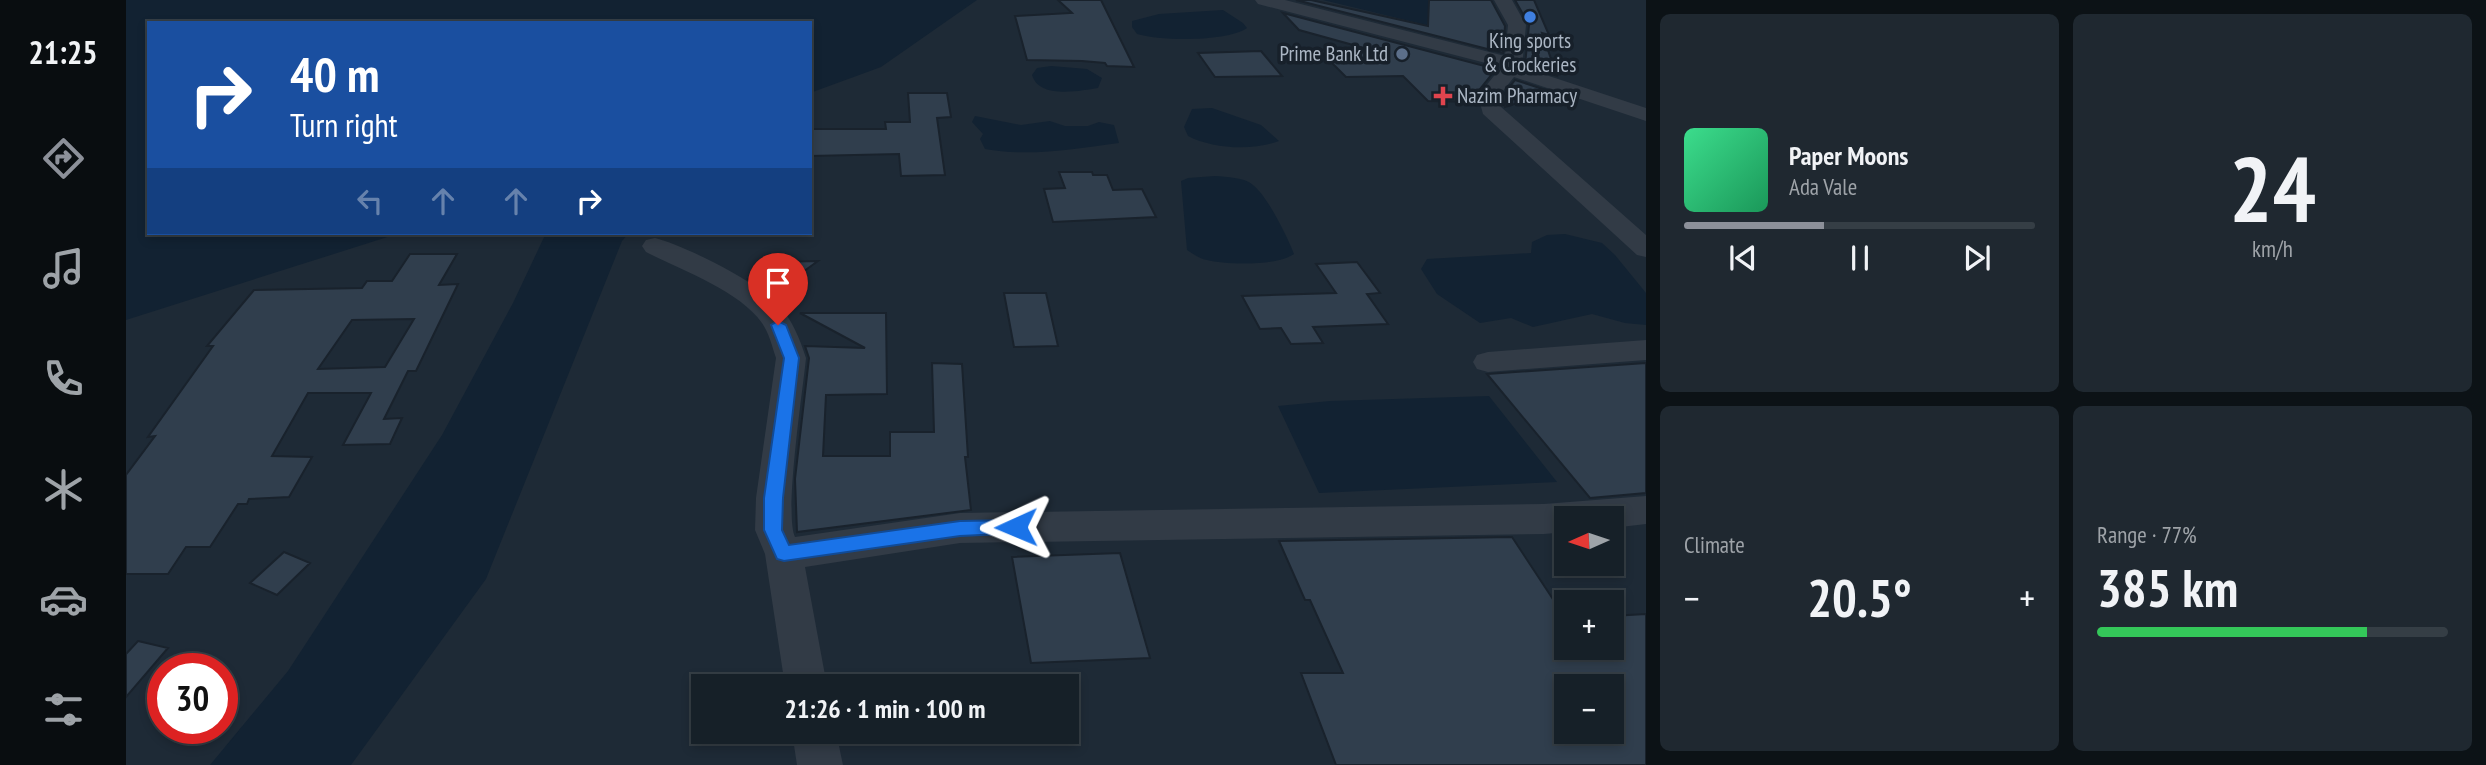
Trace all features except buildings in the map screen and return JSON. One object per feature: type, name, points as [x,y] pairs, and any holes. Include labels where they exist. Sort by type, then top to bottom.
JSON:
[{"type":"street","points":[[1264,0],[1512,67],[1646,115]]},
{"type":"street","points":[[1503,0],[1517,25],[1512,67],[1488,96],[1491,108],[1646,249]]},
{"type":"street","points":[[655,246],[748,296],[765,308],[786,341],[791,358],[773,509],[773,530],[784,554],[804,674]]},
{"type":"street","points":[[1488,362],[1646,350]]},
{"type":"street","points":[[784,554],[960,528],[1544,519],[1646,510]]},
{"type":"street","points":[[816,744],[820,765]]},
{"type":"water","points":[[126,0],[977,0],[881,67],[812,92],[812,21],[147,21],[147,235],[394,235],[126,320]]},
{"type":"water","points":[[1323,0],[1454,0],[1447,30]]},
{"type":"water","points":[[1223,10],[1247,28],[1225,36],[1177,39],[1137,34],[1132,27],[1132,21],[1159,14]]},
{"type":"water","points":[[1051,66],[1087,69],[1102,78],[1098,88],[1060,92],[1043,88],[1036,83],[1032,75],[1037,68]]},
{"type":"water","points":[[1212,108],[1261,125],[1279,141],[1257,146],[1233,147],[1209,144],[1188,136],[1184,127],[1192,109]]},
{"type":"water","points":[[975,116],[1021,125],[1050,121],[1065,126],[1088,126],[1099,122],[1114,125],[1119,143],[1035,152],[985,149],[980,139],[983,134],[972,122]]},
{"type":"water","points":[[1215,176],[1245,180],[1253,185],[1265,198],[1294,254],[1276,261],[1239,263],[1204,259],[1187,250],[1181,181]]},
{"type":"water","points":[[1565,234],[1602,243],[1615,255],[1646,293],[1646,325],[1625,323],[1592,314],[1533,327],[1511,318],[1480,323],[1437,294],[1421,269],[1427,259],[1531,253],[1532,242],[1547,235]]},
{"type":"water","points":[[545,235],[627,235],[622,241],[486,579],[351,765],[210,765],[227,744],[238,744],[238,731],[288,671],[442,435],[513,303]]},
{"type":"water","points":[[1489,396],[1557,482],[1319,493],[1278,406],[1330,401]]},
{"type":"place","name":"King sports & Crockeries","points":[[1530,17]]},
{"type":"place","name":"Prime Bank Ltd","points":[[1402,54]]},
{"type":"place","name":"Nazim Pharmacy","points":[[1443,96]]},
{"type":"route","points":[[778,325],[791,358],[774,498],[773,530],[784,554],[960,528],[1016,527]]}]
